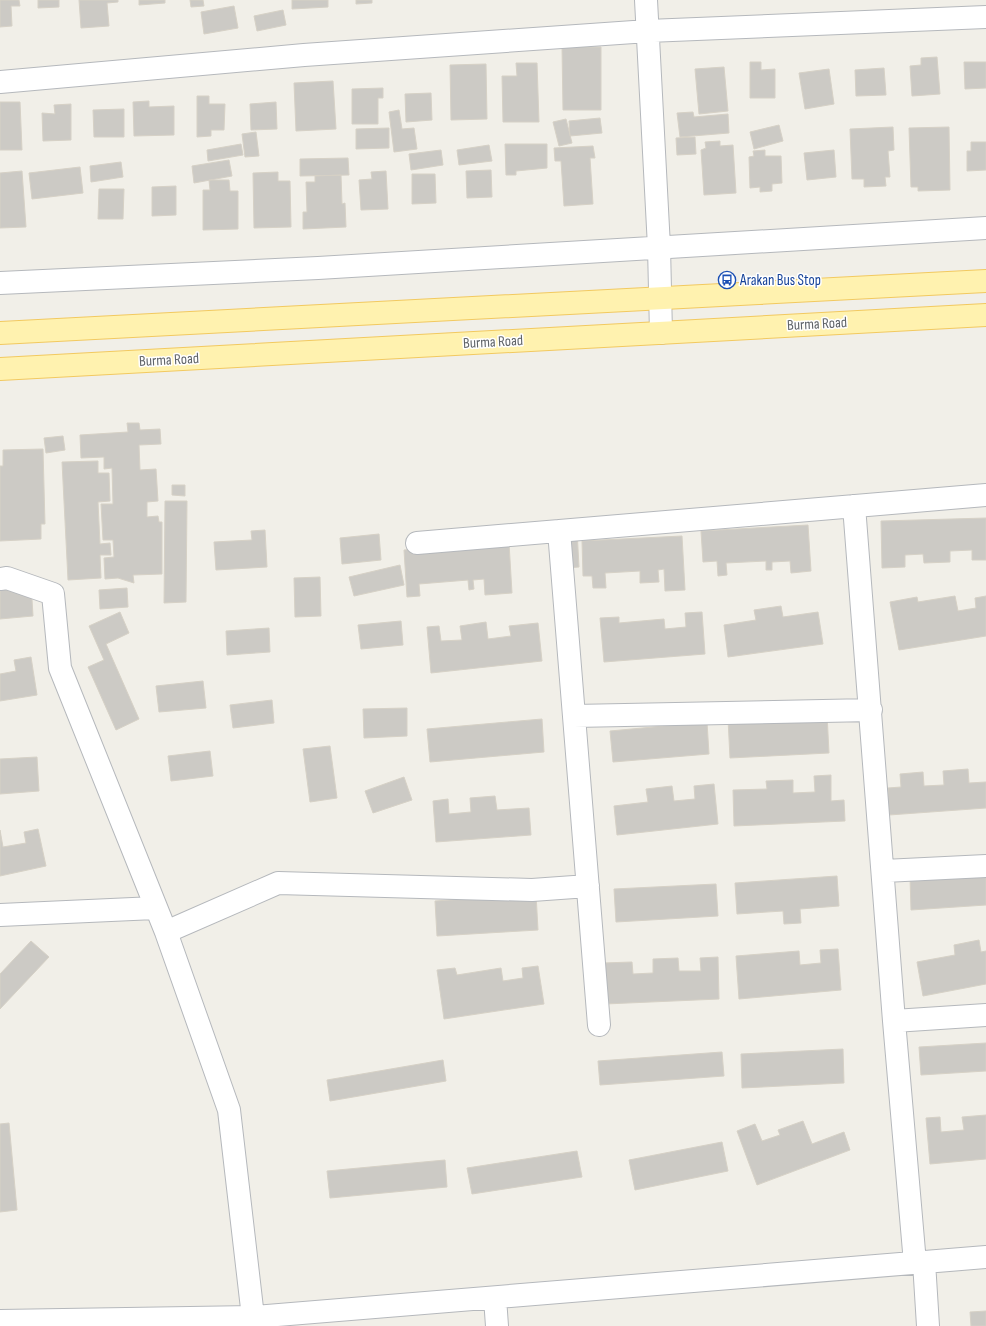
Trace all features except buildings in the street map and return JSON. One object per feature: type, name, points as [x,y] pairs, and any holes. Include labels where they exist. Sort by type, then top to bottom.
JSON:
[{"type":"main road","points":[[0,333],[986,281]]},
{"type":"main road","name":"Burma Road","points":[[0,369],[986,316]]},
{"type":"street","points":[[646,0],[661,333]]},
{"type":"street","points":[[0,82],[296,56],[648,31],[986,17]]},
{"type":"street","points":[[0,283],[326,268],[986,228]]},
{"type":"street","points":[[417,543],[986,495]]},
{"type":"street","points":[[854,506],[884,871],[894,1021],[928,1326]]},
{"type":"street","points":[[559,531],[599,1025]]},
{"type":"street","points":[[0,579],[7,578],[53,594],[60,668],[155,908],[166,932],[229,1110],[253,1317]]},
{"type":"street","points":[[574,716],[870,710]]},
{"type":"street","points":[[884,871],[986,866]]},
{"type":"street","points":[[166,932],[278,883],[532,890],[588,886]]},
{"type":"street","points":[[0,914],[155,908]]},
{"type":"street","points":[[894,1021],[986,1015]]},
{"type":"street","points":[[0,1321],[253,1317],[986,1257]]},
{"type":"street","points":[[495,1298],[497,1326]]},
{"type":"place","name":"Arakan Bus Stop","points":[[727,280]]}]
